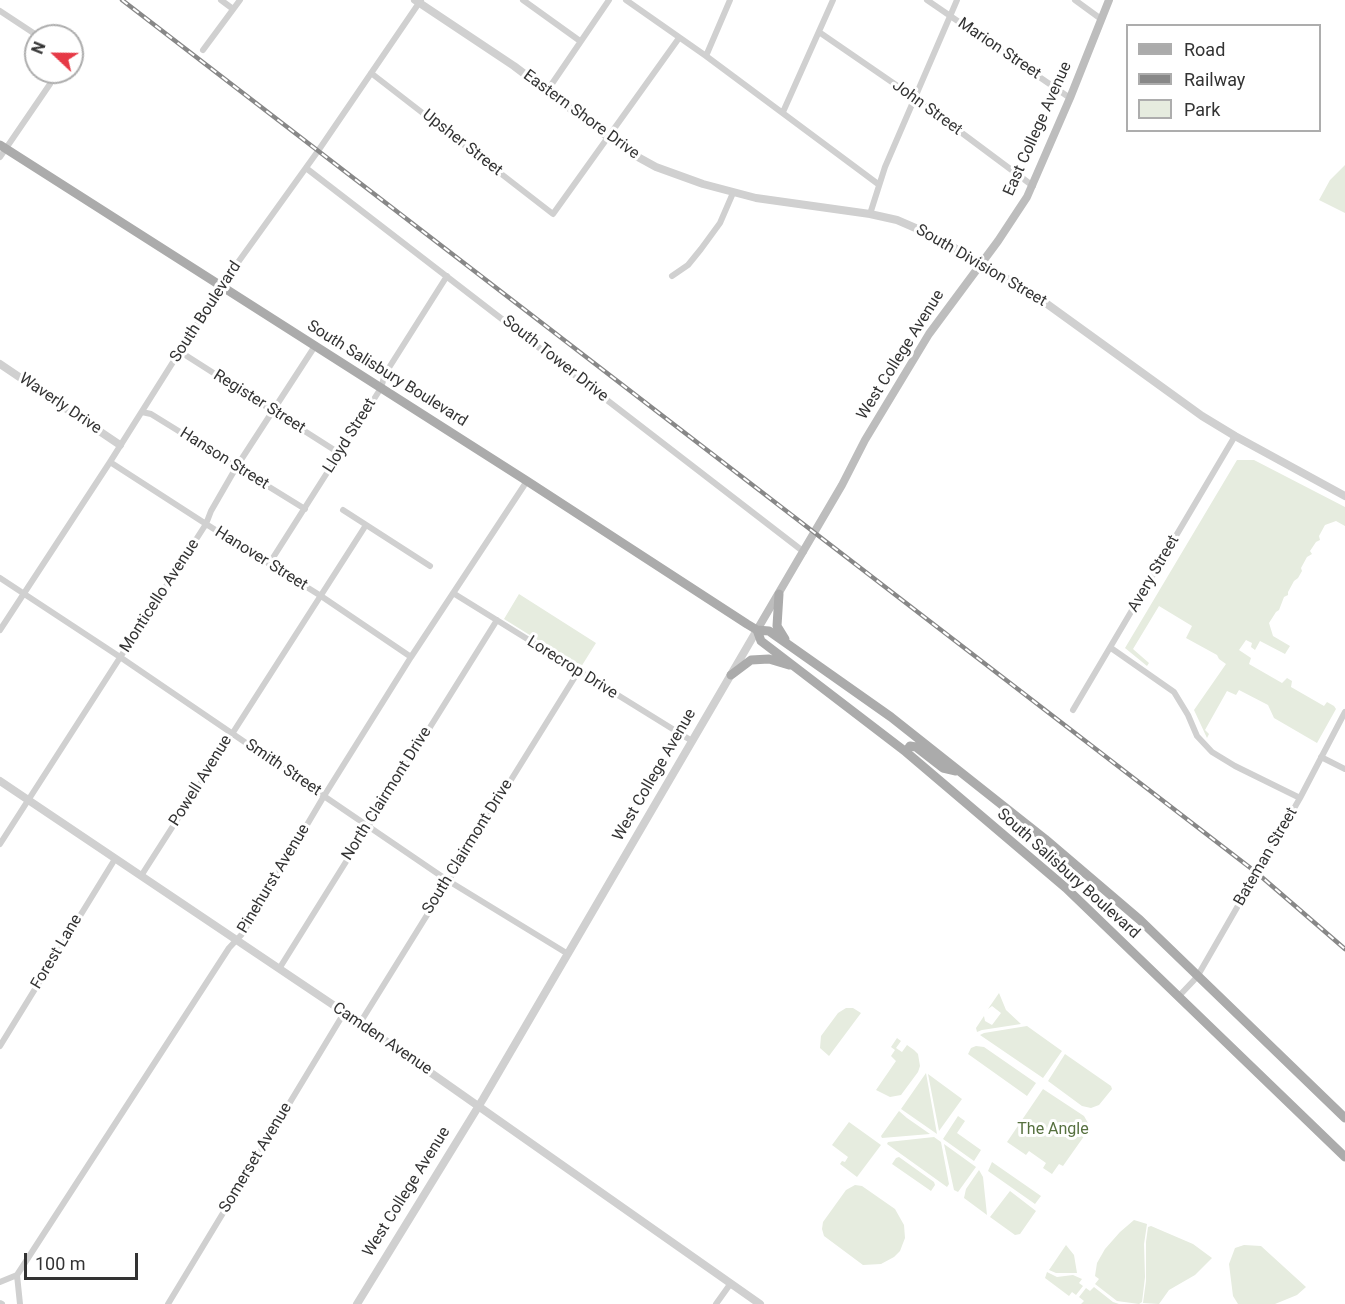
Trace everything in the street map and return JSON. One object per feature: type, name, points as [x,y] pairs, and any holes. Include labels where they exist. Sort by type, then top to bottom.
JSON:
[{"type":"main road","name":"East College Avenue","points":[[981,262],[998,241],[1033,186],[1109,0]]},
{"type":"main road","name":"South Salisbury Boulevard","points":[[2,150],[221,286],[757,630],[769,631],[891,717],[1066,856],[1140,920],[1345,1118]]},
{"type":"main road","name":"West College Avenue","points":[[757,630],[804,552],[909,366],[981,262]]},
{"type":"main road","points":[[779,594],[777,626],[790,645]]},
{"type":"main road","name":"South Salisbury Boulevard","points":[[757,630],[761,641],[906,752],[1066,888],[1345,1158]]},
{"type":"main road","points":[[731,675],[751,660],[769,659],[796,667]]},
{"type":"main road","points":[[906,752],[910,746],[916,747],[943,768],[961,772]]},
{"type":"street","points":[[221,0],[233,9]]},
{"type":"street","points":[[203,50],[240,0]]},
{"type":"street","points":[[523,0],[580,41]]},
{"type":"street","points":[[547,91],[609,0]]},
{"type":"street","points":[[626,0],[783,112],[878,184]]},
{"type":"street","points":[[706,56],[730,0]]},
{"type":"street","points":[[783,112],[833,0]]},
{"type":"street","name":"Marion Street","points":[[927,0],[1070,98]]},
{"type":"street","points":[[870,214],[878,184],[957,0]]},
{"type":"street","points":[[1075,0],[1101,19]]},
{"type":"street","name":"South Boulevard","points":[[0,630],[221,286],[306,168],[418,1]]},
{"type":"street","name":"Eastern Shore Drive","points":[[418,1],[514,66],[608,137],[656,167],[733,193],[870,214]]},
{"type":"street","points":[[0,11],[24,27]]},
{"type":"street","name":"John Street","points":[[819,32],[915,98],[1033,186]]},
{"type":"street","points":[[608,137],[679,38]]},
{"type":"street","name":"Upsher Street","points":[[371,73],[553,213],[608,137]]},
{"type":"street","points":[[2,150],[50,84]]},
{"type":"street","name":"South Tower Drive","points":[[306,168],[804,552]]},
{"type":"street","points":[[672,276],[688,265],[701,249],[720,223],[733,193]]},
{"type":"street","name":"South Division Street","points":[[870,214],[897,220],[926,232],[981,262],[1036,296],[1202,416],[1345,496]]},
{"type":"street","name":"Lloyd Street","points":[[269,564],[381,388],[391,364],[447,276]]},
{"type":"street","name":"Monticello Avenue","points":[[0,844],[206,525],[211,511],[237,466],[315,346]]},
{"type":"street","name":"Register Street","points":[[179,351],[339,453]]},
{"type":"street","name":"Waverly Drive","points":[[0,364],[120,445]]},
{"type":"street","name":"Hanson Street","points":[[142,412],[151,414],[304,509]]},
{"type":"street","name":"Avery Street","points":[[1073,710],[1235,436]]},
{"type":"street","name":"Hanover Street","points":[[110,462],[321,596],[411,657]]},
{"type":"street","name":"Pinehurst Avenue","points":[[17,1275],[243,933],[324,796],[411,657],[527,481]]},
{"type":"street","points":[[343,510],[430,566]]},
{"type":"street","name":"Powell Avenue","points":[[141,876],[366,525]]},
{"type":"street","name":"Smith Street","points":[[0,578],[447,880],[568,954]]},
{"type":"street","name":"Lorecrop Drive","points":[[453,593],[692,741]]},
{"type":"street","name":"North Clairmont Drive","points":[[279,969],[497,620]]},
{"type":"street","name":"West College Avenue","points":[[357,1304],[479,1105],[757,630]]},
{"type":"street","points":[[1111,648],[1174,693],[1188,715],[1197,736],[1212,752],[1300,798]]},
{"type":"street","name":"South Clairmont Drive","points":[[360,1023],[578,672]]},
{"type":"street","name":"Bateman Street","points":[[1179,996],[1197,977],[1300,798],[1345,712]]},
{"type":"street","points":[[1321,757],[1345,769]]},
{"type":"street","name":"Camden Avenue","points":[[0,781],[360,1023],[760,1304]]},
{"type":"street","name":"Forest Lane","points":[[0,1046],[115,859]]},
{"type":"street","name":"Somerset Avenue","points":[[168,1304],[344,1013]]},
{"type":"street","points":[[0,1282],[17,1275],[20,1304]]},
{"type":"street","points":[[716,1304],[731,1283]]},
{"type":"green space","points":[[1345,165],[1345,213],[1319,200],[1330,180]]},
{"type":"green space","points":[[1237,460],[1254,460],[1345,507],[1345,526],[1336,521],[1325,525],[1319,536],[1320,540],[1310,551],[1312,554],[1307,557],[1298,578],[1269,623],[1273,636],[1290,646],[1285,654],[1260,641],[1255,650],[1251,647],[1252,643],[1246,640],[1239,650],[1251,658],[1249,664],[1282,683],[1287,678],[1292,681],[1291,687],[1324,706],[1327,702],[1334,706],[1336,709],[1317,743],[1274,718],[1268,705],[1239,690],[1236,695],[1227,691],[1205,730],[1209,734],[1207,738],[1194,710],[1226,664],[1217,655],[1186,638],[1192,626],[1159,606],[1133,649],[1149,663],[1147,666],[1125,648]]},
{"type":"green space","points":[[519,594],[596,643],[581,667],[504,619]]},
{"type":"green space","points":[[999,993],[1006,1010],[1021,1024],[977,1032],[976,1028],[984,1016],[985,1021],[992,1025],[1001,1013],[992,1006],[988,1009]]},
{"type":"green space","points":[[846,1008],[853,1008],[861,1013],[829,1056],[820,1048],[821,1036],[838,1013]]},
{"type":"green space","points":[[1027,1026],[1062,1051],[1043,1078],[980,1035]]},
{"type":"green space","points":[[897,1038],[901,1041],[896,1048],[902,1052],[907,1045],[914,1050],[918,1054],[920,1066],[901,1095],[890,1097],[876,1090],[896,1061],[891,1056],[895,1050],[891,1047]]},
{"type":"green space","points":[[984,1047],[1036,1083],[1027,1096],[968,1054],[971,1048]]},
{"type":"green space","points":[[1065,1054],[1111,1086],[1112,1089],[1099,1105],[1091,1108],[1082,1106],[1048,1081]]},
{"type":"green space","points":[[926,1073],[937,1134],[901,1109]]},
{"type":"green space","points":[[928,1074],[962,1099],[939,1131]]},
{"type":"green space","name":"The Angle","points":[[1043,1089],[1084,1116],[1088,1123],[1087,1132],[1063,1166],[1059,1164],[1052,1174],[1043,1168],[1046,1163],[1029,1151],[1026,1155],[1007,1142]]},
{"type":"green space","points":[[899,1111],[930,1134],[882,1138],[881,1136]]},
{"type":"green space","points":[[958,1116],[965,1121],[957,1133],[981,1150],[974,1161],[943,1139]]},
{"type":"green space","points":[[849,1122],[881,1145],[857,1177],[840,1164],[848,1157],[832,1145]]},
{"type":"green space","points":[[934,1137],[941,1142],[949,1184],[947,1187],[887,1144],[888,1142]]},
{"type":"green space","points":[[944,1144],[976,1167],[958,1192],[954,1190]]},
{"type":"green space","points":[[899,1157],[934,1182],[935,1185],[931,1191],[892,1164]]},
{"type":"green space","points":[[992,1162],[1041,1196],[1035,1204],[988,1171]]},
{"type":"green space","points":[[979,1170],[983,1177],[987,1215],[964,1198],[966,1189]]},
{"type":"green space","points":[[855,1185],[862,1186],[895,1209],[904,1225],[905,1238],[900,1251],[881,1264],[863,1265],[824,1236],[823,1222],[846,1190]]},
{"type":"green space","points":[[1010,1191],[1036,1211],[1020,1234],[1015,1235],[990,1217]]},
{"type":"green space","points":[[1134,1220],[1147,1224],[1144,1244],[1145,1277],[1142,1302],[1139,1304],[1117,1301],[1095,1284],[1099,1279],[1095,1276],[1097,1263],[1105,1249]]},
{"type":"green space","points":[[1151,1226],[1193,1244],[1212,1258],[1195,1275],[1169,1290],[1159,1304],[1143,1303],[1146,1281],[1146,1242],[1148,1227]]},
{"type":"green space","points":[[1066,1245],[1074,1255],[1077,1273],[1056,1273],[1049,1270]]},
{"type":"green space","points":[[1244,1245],[1261,1246],[1306,1287],[1297,1295],[1275,1304],[1238,1304],[1233,1296],[1229,1264],[1235,1248]]},
{"type":"green space","points":[[1047,1272],[1057,1277],[1073,1275],[1082,1279],[1079,1283],[1083,1286],[1076,1295],[1072,1292],[1069,1296],[1045,1278]]},
{"type":"green space","points":[[1094,1287],[1119,1304],[1081,1304],[1084,1301],[1079,1297],[1086,1288],[1090,1291]]},
{"type":"railway","points":[[122,0],[1257,873],[1345,949]]}]
